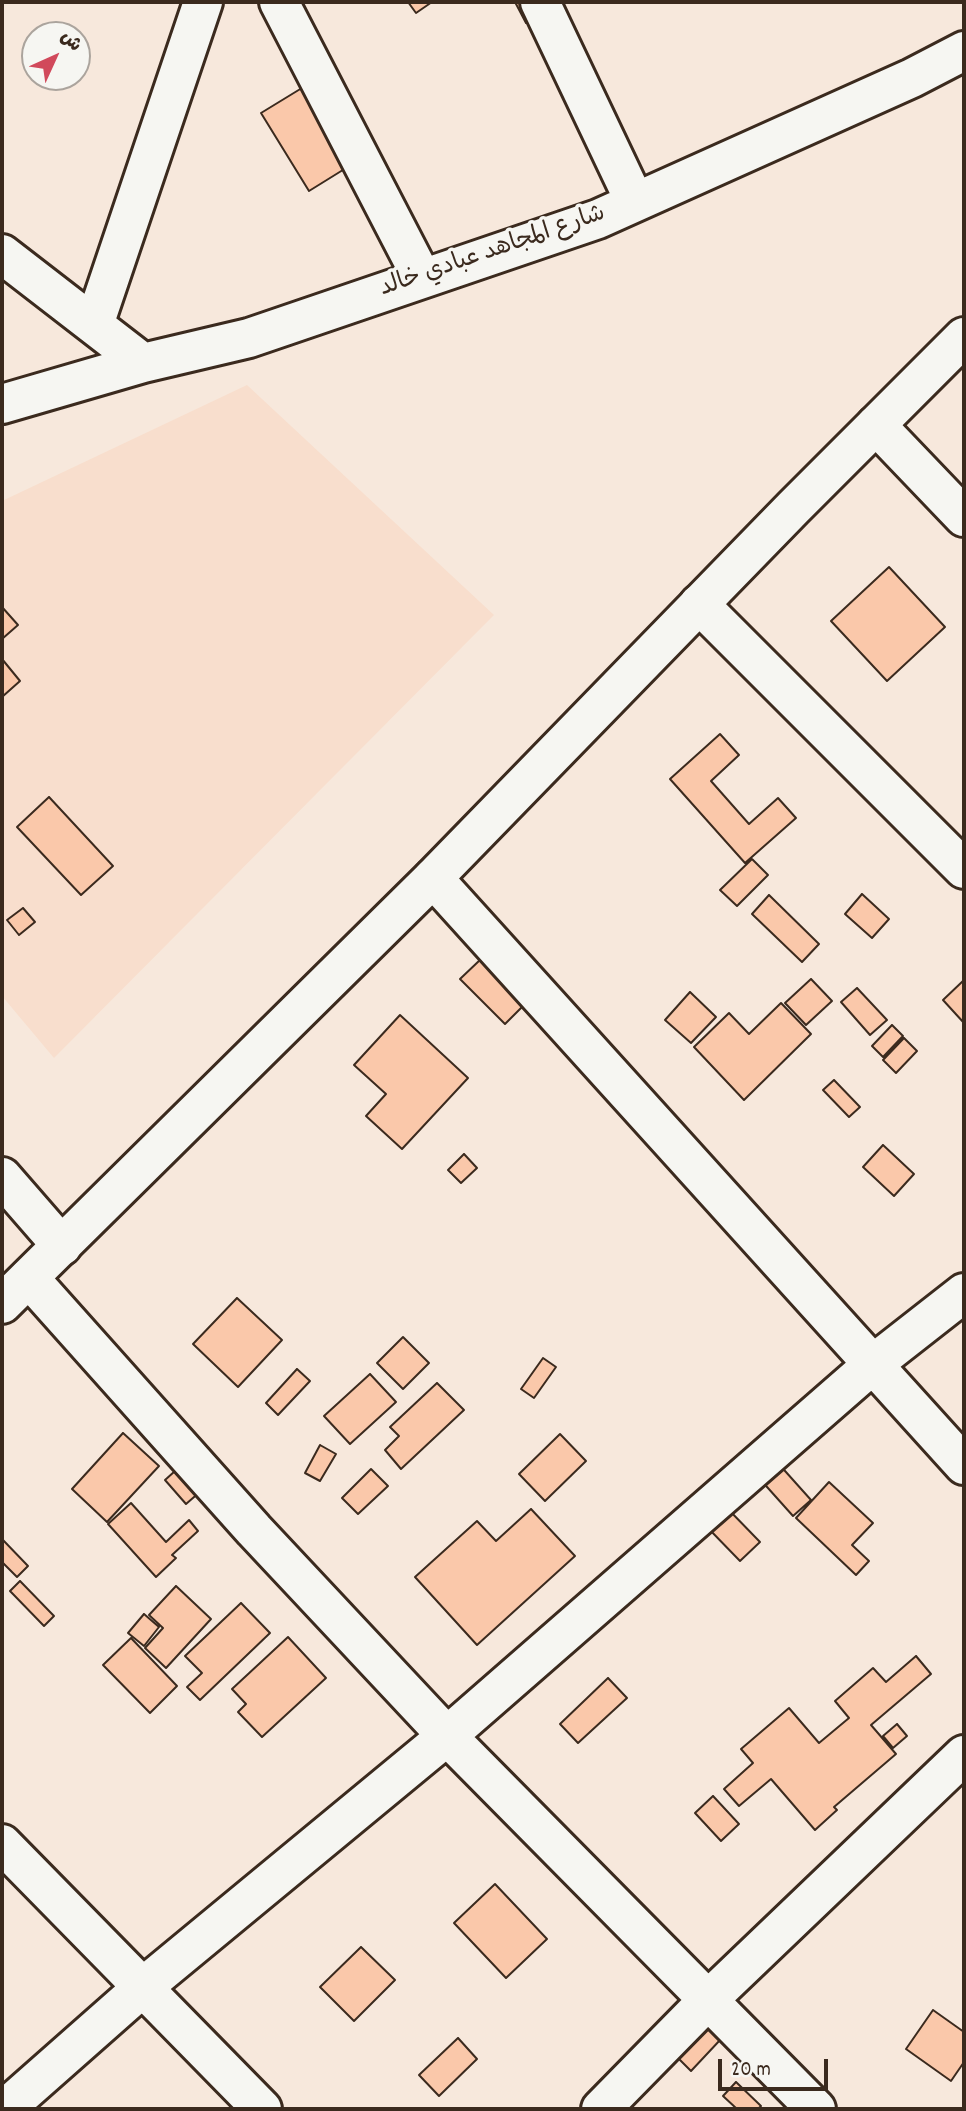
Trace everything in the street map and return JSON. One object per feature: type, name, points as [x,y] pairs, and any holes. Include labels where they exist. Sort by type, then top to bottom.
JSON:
[{"type":"street","points":[[94,325],[203,2]]},
{"type":"street","points":[[279,2],[422,278]]},
{"type":"street","points":[[540,2],[635,202]]},
{"type":"street","name":"شارع المجاهد عبادي خالد","points":[[2,404],[143,363],[249,338],[598,219],[912,78],[964,51]]},
{"type":"street","points":[[2,254],[143,363]]},
{"type":"street","points":[[2,1304],[433,878],[964,337]]},
{"type":"street","points":[[876,425],[964,517]]},
{"type":"street","points":[[699,604],[964,869]]},
{"type":"street","points":[[433,878],[964,1465]]},
{"type":"street","points":[[2,1177],[62,1246]]},
{"type":"street","points":[[29,1278],[264,1540],[447,1736],[816,2109]]},
{"type":"street","points":[[5,2109],[142,1988],[447,1736],[872,1365],[964,1293]]},
{"type":"street","points":[[601,2109],[707,2001],[964,1755]]},
{"type":"street","points":[[2,1844],[261,2109]]},
{"type":"shaded area","points":[[247,385],[494,615],[54,1058],[2,996],[2,501]]},
{"type":"building","points":[[408,2],[432,2],[416,13]]},
{"type":"building","points":[[515,2],[535,2],[542,15],[526,23]]},
{"type":"building","points":[[315,80],[359,160],[309,191],[261,113]]},
{"type":"building","points":[[889,567],[945,627],[887,681],[831,621]]},
{"type":"building","points":[[2,607],[18,625],[2,639]]},
{"type":"building","points":[[2,659],[20,681],[2,697]]},
{"type":"building","points":[[720,734],[739,755],[711,781],[749,824],[778,798],[796,818],[745,863],[670,779]]},
{"type":"building","points":[[49,797],[113,866],[81,895],[17,827]]},
{"type":"building","points":[[752,859],[768,875],[737,906],[720,890]]},
{"type":"building","points":[[862,894],[889,919],[872,938],[845,914]]},
{"type":"building","points":[[769,895],[819,944],[802,962],[752,914]]},
{"type":"building","points":[[23,908],[35,922],[19,935],[7,920]]},
{"type":"building","points":[[502,939],[546,983],[505,1024],[460,979]]},
{"type":"building","points":[[811,979],[832,1001],[806,1025],[785,1003]]},
{"type":"building","points":[[964,980],[964,1023],[943,1000]]},
{"type":"building","points":[[857,988],[887,1020],[870,1035],[841,1002]]},
{"type":"building","points":[[690,992],[716,1017],[691,1043],[665,1020]]},
{"type":"building","points":[[781,1003],[811,1034],[744,1100],[694,1047],[729,1013],[749,1034]]},
{"type":"building","points":[[400,1015],[468,1078],[402,1149],[366,1116],[386,1094],[354,1065]]},
{"type":"building","points":[[892,1025],[903,1036],[883,1057],[872,1046]]},
{"type":"building","points":[[904,1038],[917,1051],[896,1073],[883,1060]]},
{"type":"building","points":[[834,1080],[860,1107],[849,1117],[823,1090]]},
{"type":"building","points":[[883,1145],[914,1174],[894,1196],[863,1167]]},
{"type":"building","points":[[464,1154],[477,1168],[461,1183],[448,1170]]},
{"type":"building","points":[[237,1298],[282,1340],[238,1387],[193,1344]]},
{"type":"building","points":[[403,1337],[429,1363],[403,1389],[377,1363]]},
{"type":"building","points":[[543,1358],[556,1367],[534,1398],[521,1389]]},
{"type":"building","points":[[297,1369],[310,1381],[278,1415],[266,1403]]},
{"type":"building","points":[[370,1374],[396,1402],[350,1444],[324,1416]]},
{"type":"building","points":[[437,1383],[464,1410],[401,1469],[385,1450],[399,1436],[390,1427]]},
{"type":"building","points":[[123,1433],[159,1466],[107,1522],[72,1489]]},
{"type":"building","points":[[560,1434],[586,1461],[545,1501],[519,1474]]},
{"type":"building","points":[[320,1445],[336,1454],[320,1481],[305,1473]]},
{"type":"building","points":[[194,1454],[216,1478],[186,1504],[165,1480]]},
{"type":"building","points":[[777,1462],[811,1500],[793,1516],[759,1478]]},
{"type":"building","points":[[371,1469],[388,1486],[358,1514],[342,1498]]},
{"type":"building","points":[[829,1482],[873,1523],[852,1545],[869,1561],[856,1575],[796,1518]]},
{"type":"building","points":[[131,1503],[166,1542],[189,1520],[198,1531],[172,1555],[176,1558],[156,1577],[108,1524]]},
{"type":"building","points":[[727,1508],[760,1542],[740,1561],[707,1527]]},
{"type":"building","points":[[531,1509],[575,1556],[477,1645],[415,1577],[477,1521],[496,1541]]},
{"type":"building","points":[[2,1539],[28,1566],[17,1577],[2,1562]]},
{"type":"building","points":[[20,1581],[54,1616],[44,1626],[10,1591]]},
{"type":"building","points":[[176,1586],[211,1619],[166,1668],[145,1648],[163,1628],[149,1615]]},
{"type":"building","points":[[241,1603],[270,1633],[200,1700],[187,1687],[202,1673],[185,1656]]},
{"type":"building","points":[[144,1614],[159,1627],[144,1646],[128,1633]]},
{"type":"building","points":[[288,1637],[326,1678],[262,1737],[238,1712],[246,1704],[232,1689]]},
{"type":"building","points":[[131,1638],[177,1686],[150,1713],[103,1665]]},
{"type":"building","points":[[916,1656],[931,1674],[871,1725],[896,1754],[834,1807],[837,1810],[815,1830],[771,1779],[739,1806],[724,1789],[753,1763],[741,1749],[789,1708],[819,1743],[849,1718],[835,1701],[873,1668],[886,1682]]},
{"type":"building","points":[[608,1678],[627,1698],[578,1743],[560,1724]]},
{"type":"building","points":[[897,1724],[907,1736],[893,1748],[883,1736]]},
{"type":"building","points":[[713,1796],[739,1824],[721,1841],[695,1813]]},
{"type":"building","points":[[495,1884],[547,1939],[506,1978],[454,1923]]},
{"type":"building","points":[[361,1947],[395,1980],[354,2021],[320,1987]]},
{"type":"building","points":[[933,2010],[964,2032],[964,2062],[951,2081],[906,2049]]},
{"type":"building","points":[[707,2026],[721,2039],[691,2071],[678,2058]]},
{"type":"building","points":[[458,2038],[477,2059],[439,2096],[419,2075]]},
{"type":"building","points":[[736,2082],[761,2106],[758,2109],[737,2109],[723,2096]]}]
